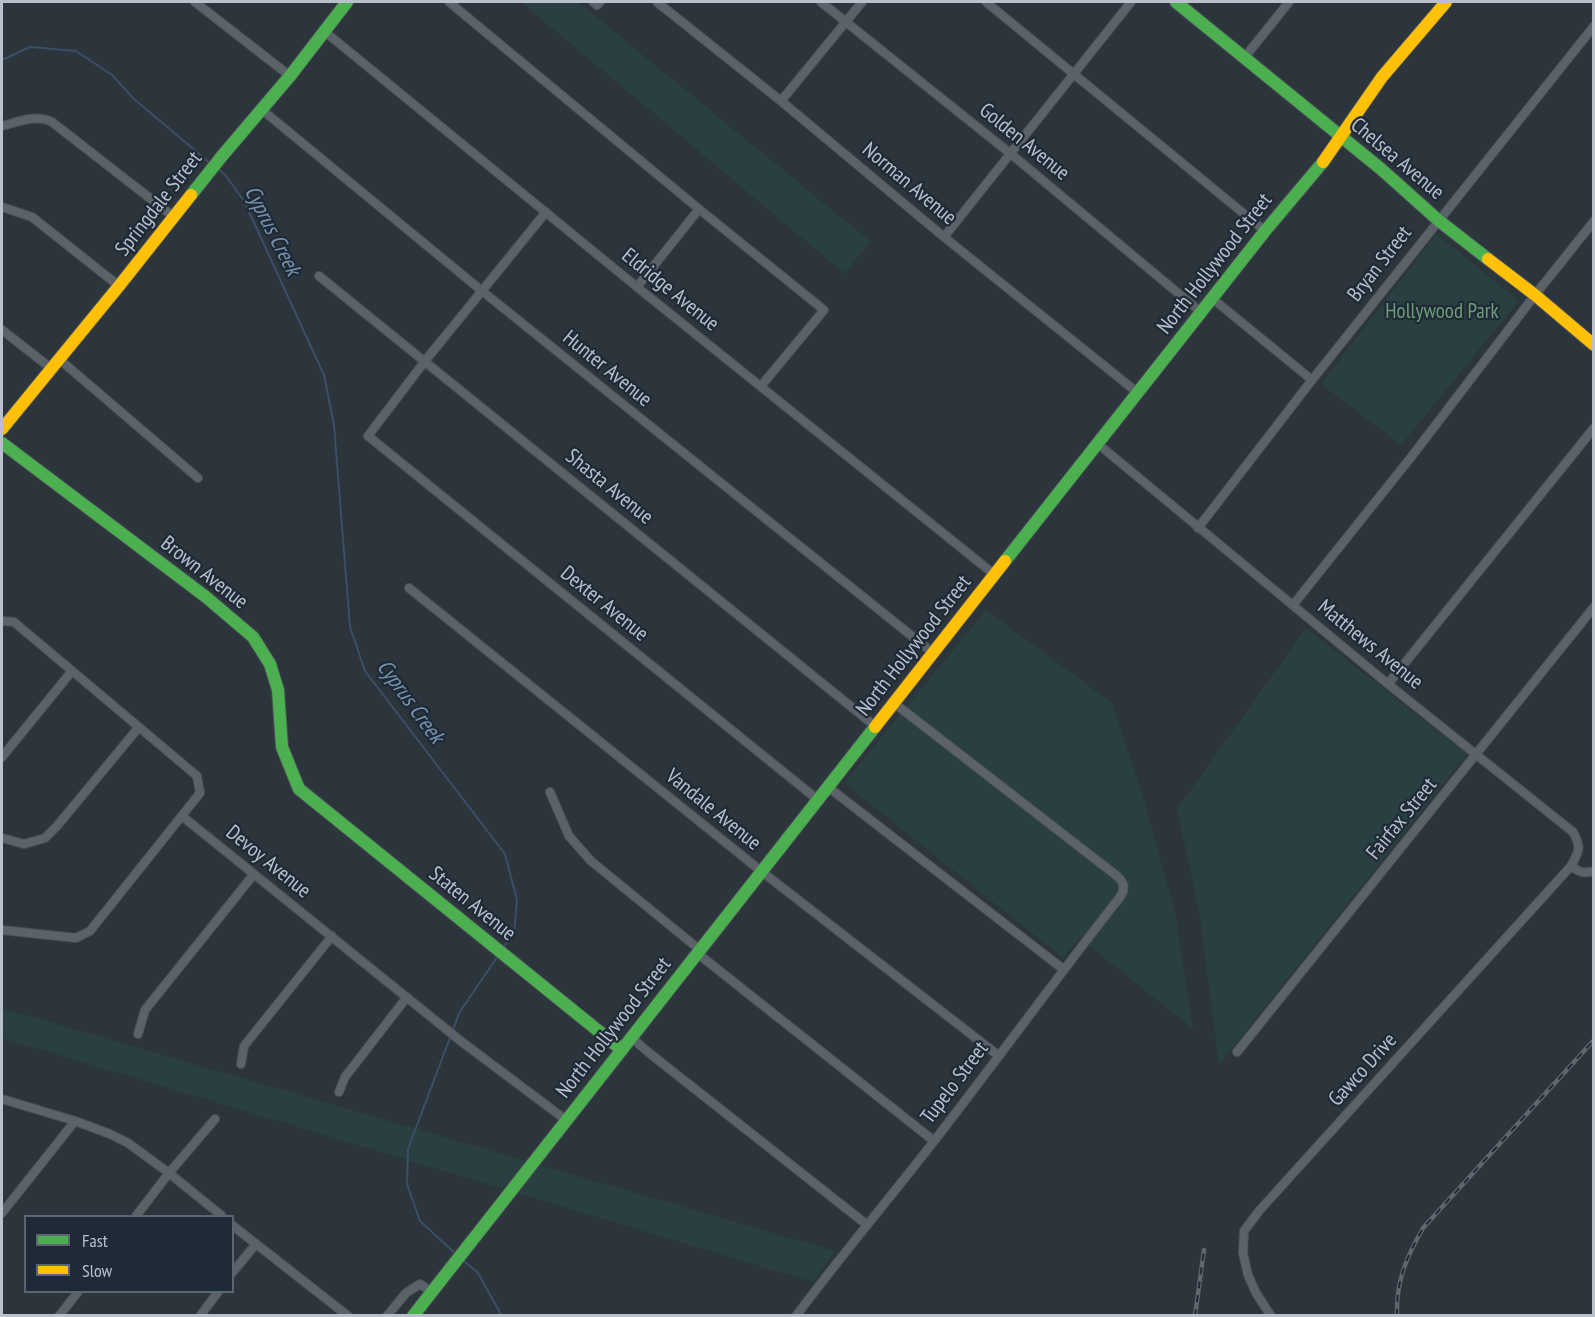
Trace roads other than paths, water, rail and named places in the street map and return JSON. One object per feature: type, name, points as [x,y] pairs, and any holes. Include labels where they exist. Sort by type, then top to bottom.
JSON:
[{"type":"main road","name":"Springdale Street","points":[[2,429],[222,156],[290,76],[347,2]]},
{"type":"main road","name":"Chelsea Avenue","points":[[1176,2],[1382,169],[1438,220],[1535,295],[1593,345]]},
{"type":"main road","name":"North Hollywood Street","points":[[413,1316],[1265,231],[1328,156],[1339,136],[1383,77],[1446,2]]},
{"type":"main road","name":"Brown Avenue","points":[[2,443],[206,597],[253,638],[270,664],[278,690],[282,747],[298,789]]},
{"type":"main road","name":"Staten Avenue","points":[[298,789],[622,1050]]},
{"type":"street","points":[[195,2],[290,76]]},
{"type":"street","points":[[449,2],[824,310],[761,386]]},
{"type":"street","name":"Norman Avenue","points":[[657,2],[1138,393]]},
{"type":"street","name":"Golden Avenue","points":[[821,2],[1011,154],[1202,313]]},
{"type":"street","points":[[781,101],[862,2]]},
{"type":"street","points":[[986,2],[1265,231]]},
{"type":"street","points":[[944,237],[1131,2]]},
{"type":"street","points":[[1244,58],[1289,2]]},
{"type":"street","name":"Bryan Street","points":[[1198,528],[1312,380],[1593,26]]},
{"type":"street","name":"Eldridge Avenue","points":[[324,31],[995,575]]},
{"type":"street","name":"Hunter Avenue","points":[[261,109],[482,291],[933,653]]},
{"type":"street","points":[[2,126],[35,118],[52,122],[174,217]]},
{"type":"street","points":[[2,207],[32,217],[119,286]]},
{"type":"street","points":[[637,287],[699,209]]},
{"type":"street","points":[[425,362],[546,212]]},
{"type":"street","points":[[1293,606],[1593,221]]},
{"type":"street","name":"Shasta Avenue","points":[[320,276],[875,726]]},
{"type":"street","points":[[1213,299],[1312,380]]},
{"type":"street","points":[[2,330],[55,364],[198,478]]},
{"type":"street","name":"Dexter Avenue","points":[[425,362],[368,436],[818,800]]},
{"type":"street","points":[[1388,684],[1593,428]]},
{"type":"street","name":"Matthews Avenue","points":[[1098,444],[1388,684],[1573,832],[1579,843],[1579,851],[1571,867]]},
{"type":"street","name":"Vandale Avenue","points":[[409,588],[761,871],[999,1056]]},
{"type":"street","name":"Fairfax Street","points":[[1237,1052],[1593,607]]},
{"type":"street","points":[[2,621],[14,622],[197,776],[200,793],[90,931],[76,938],[2,930]]},
{"type":"street","points":[[2,757],[72,671]]},
{"type":"street","name":"Tupelo Street","points":[[796,1316],[866,1224],[934,1141],[1124,890],[1123,882],[1110,870],[894,703]]},
{"type":"street","points":[[2,838],[24,844],[45,838],[139,727]]},
{"type":"street","points":[[828,786],[1064,969]]},
{"type":"street","points":[[550,792],[569,836],[591,861],[699,952],[934,1141]]},
{"type":"street","name":"Devoy Avenue","points":[[182,816],[462,1042],[566,1120]]},
{"type":"street","points":[[1571,867],[1581,872],[1593,872]]},
{"type":"street","name":"Gawco Drive","points":[[1271,1316],[1256,1293],[1248,1275],[1243,1252],[1245,1231],[1259,1211],[1571,867]]},
{"type":"street","points":[[138,1034],[145,1010],[254,874]]},
{"type":"street","points":[[241,1064],[244,1046],[332,936]]},
{"type":"street","points":[[339,1092],[345,1077],[407,997]]},
{"type":"street","points":[[632,1038],[866,1224]]},
{"type":"street","points":[[2,1099],[75,1121],[128,1143],[221,1215]]},
{"type":"street","points":[[137,1215],[215,1119]]},
{"type":"street","points":[[2,1213],[75,1121]]},
{"type":"street","points":[[234,1227],[342,1314]]},
{"type":"street","points":[[234,1272],[256,1244]]},
{"type":"street","points":[[387,1316],[406,1293],[420,1284],[431,1292]]},
{"type":"street","points":[[59,1316],[77,1293]]},
{"type":"street","points":[[200,1316],[217,1293]]},
{"type":"waterway","name":"Cyprus Creek","points":[[2,60],[30,47],[76,51],[112,75],[134,99],[210,163]]},
{"type":"waterway","name":"Cyprus Creek","points":[[217,168],[226,176],[244,201],[324,375],[334,425],[350,627],[365,671],[505,854],[517,900],[514,933],[503,948]]},
{"type":"waterway","name":"Cyprus Creek","points":[[453,1030],[459,1013],[498,956]]},
{"type":"waterway","name":"Cyprus Creek","points":[[451,1035],[408,1149],[407,1184],[420,1221],[457,1255]]},
{"type":"waterway","name":"Cyprus Creek","points":[[464,1261],[478,1273],[502,1316]]},
{"type":"railway","points":[[1397,1316],[1398,1292],[1403,1270],[1423,1228],[1594,1040]]},
{"type":"railway","points":[[1195,1316],[1204,1250]]},
{"type":"park label","name":"Hollywood Park","points":[[1442,312]]}]
